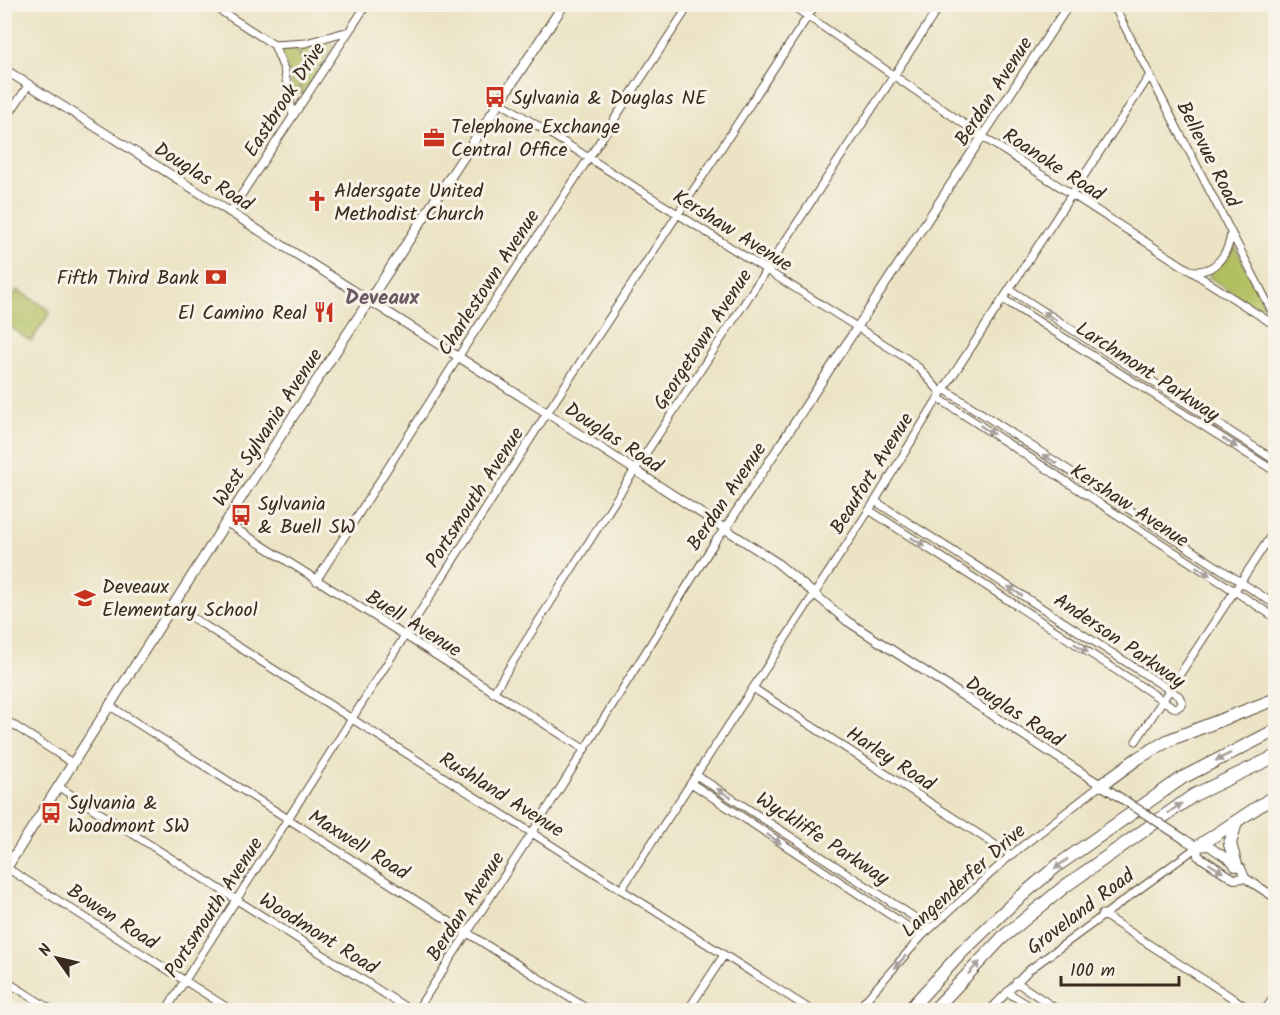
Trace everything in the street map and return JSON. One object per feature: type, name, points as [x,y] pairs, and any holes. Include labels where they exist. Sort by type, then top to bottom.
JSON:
[{"type":"highway","points":[[1106,788],[1138,758],[1169,740],[1275,699]]},
{"type":"highway","points":[[909,1011],[970,945],[1012,904],[1058,865],[1182,778],[1275,730]]},
{"type":"highway","points":[[934,1011],[1002,939],[1064,887],[1194,795],[1275,756]]},
{"type":"highway","points":[[1197,847],[1275,795]]},
{"type":"highway","points":[[1236,822],[1230,844],[1236,865]]},
{"type":"main road","name":"West Sylvania Avenue","points":[[7,863],[74,764],[290,422],[564,4]]},
{"type":"street","points":[[210,4],[274,45],[284,69],[293,116]]},
{"type":"street","name":"Eastbrook Drive","points":[[230,212],[367,4]]},
{"type":"street","name":"Charlestown Avenue","points":[[316,580],[458,357],[690,4]]},
{"type":"street","name":"Roanoke Road","points":[[790,4],[983,137],[1275,326]]},
{"type":"street","name":"Portsmouth Avenue","points":[[166,1011],[547,413],[816,4]]},
{"type":"street","name":"Georgetown Avenue","points":[[493,693],[635,471],[941,4]]},
{"type":"street","name":"Berdan Avenue","points":[[417,1011],[716,540],[1069,4]]},
{"type":"street","name":"Bellevue Road","points":[[1113,4],[1275,319]]},
{"type":"street","points":[[1270,4],[1275,14]]},
{"type":"street","points":[[274,45],[306,43],[349,31]]},
{"type":"street","name":"Douglas Road","points":[[4,69],[547,413],[776,562],[857,628],[1184,839],[1197,847],[1209,846],[1241,868],[1245,878],[1275,898]]},
{"type":"street","name":"Beaufort Avenue","points":[[621,890],[875,501],[1003,298],[1150,75]]},
{"type":"street","points":[[4,122],[29,84]]},
{"type":"street","name":"Kershaw Avenue","points":[[500,102],[919,368],[941,394],[1275,618]]},
{"type":"street","points":[[1182,267],[1202,271],[1217,264],[1228,251],[1231,233]]},
{"type":"street","name":"Larchmont Parkway","points":[[1009,289],[1275,461]]},
{"type":"street","name":"Larchmont Parkway","points":[[1003,298],[1275,472]]},
{"type":"street","name":"Kershaw Avenue","points":[[941,394],[1275,605]]},
{"type":"street","name":"Anderson Parkway","points":[[868,510],[1173,707],[1177,708],[1181,705],[1179,696],[875,501]]},
{"type":"street","name":"Buell Avenue","points":[[227,524],[584,749]]},
{"type":"street","points":[[1136,741],[1275,528]]},
{"type":"street","name":"Rushland Avenue","points":[[174,606],[811,1011]]},
{"type":"street","name":"Harley Road","points":[[753,688],[1011,855]]},
{"type":"street","name":"Maxwell Road","points":[[110,706],[589,1011]]},
{"type":"street","points":[[4,719],[74,764]]},
{"type":"street","name":"Wyckliffe Parkway","points":[[696,775],[931,928]]},
{"type":"street","name":"Wyckliffe Parkway","points":[[691,783],[922,936]]},
{"type":"street","name":"Woodmont Road","points":[[59,787],[410,1011]]},
{"type":"street","name":"Langenderfer Drive","points":[[857,1011],[922,936],[1011,855],[1106,788]]},
{"type":"street","name":"Douglas Road","points":[[1197,847],[1198,856],[1234,879],[1245,878]]},
{"type":"street","name":"Groveland Road","points":[[990,1011],[1029,970],[1102,914],[1197,847]]},
{"type":"street","name":"Bowen Road","points":[[7,863],[231,1011]]},
{"type":"street","points":[[1102,914],[1251,1011]]},
{"type":"street","points":[[688,1011],[724,955]]},
{"type":"street","points":[[4,980],[52,1011]]},
{"type":"street","points":[[1016,982],[1058,1011]]},
{"type":"street","points":[[1007,992],[1036,1011]]},
{"type":"street","points":[[1265,1011],[1275,994]]},
{"type":"green space","points":[[332,43],[334,47],[302,94],[300,92],[307,64],[298,48]]},
{"type":"green space","points":[[281,46],[295,48],[303,62],[301,65],[304,67],[298,92],[293,91],[288,69],[278,48]]},
{"type":"green space","points":[[1235,246],[1263,302],[1261,309],[1258,310],[1209,277],[1211,271],[1226,260]]},
{"type":"green space","points":[[17,290],[48,309],[50,313],[31,341],[15,331],[8,320],[8,308]]},
{"type":"place","name":"Sylvania & Douglas NE","points":[[495,97]]},
{"type":"place","name":"Telephone Exchange Central Office","points":[[434,138]]},
{"type":"place","name":"Aldersgate United Methodist Church","points":[[317,201]]},
{"type":"place","name":"Fifth Third Bank","points":[[216,277]]},
{"type":"place","name":"El Camino Real","points":[[324,312]]},
{"type":"place","name":"Sylvania & Buell SW","points":[[241,515]]},
{"type":"place","name":"Deveaux Elementary School","points":[[85,598]]},
{"type":"place","name":"Sylvania & Woodmont SW","points":[[51,813]]},
{"type":"district","name":"Deveaux","points":[[382,297]]}]
